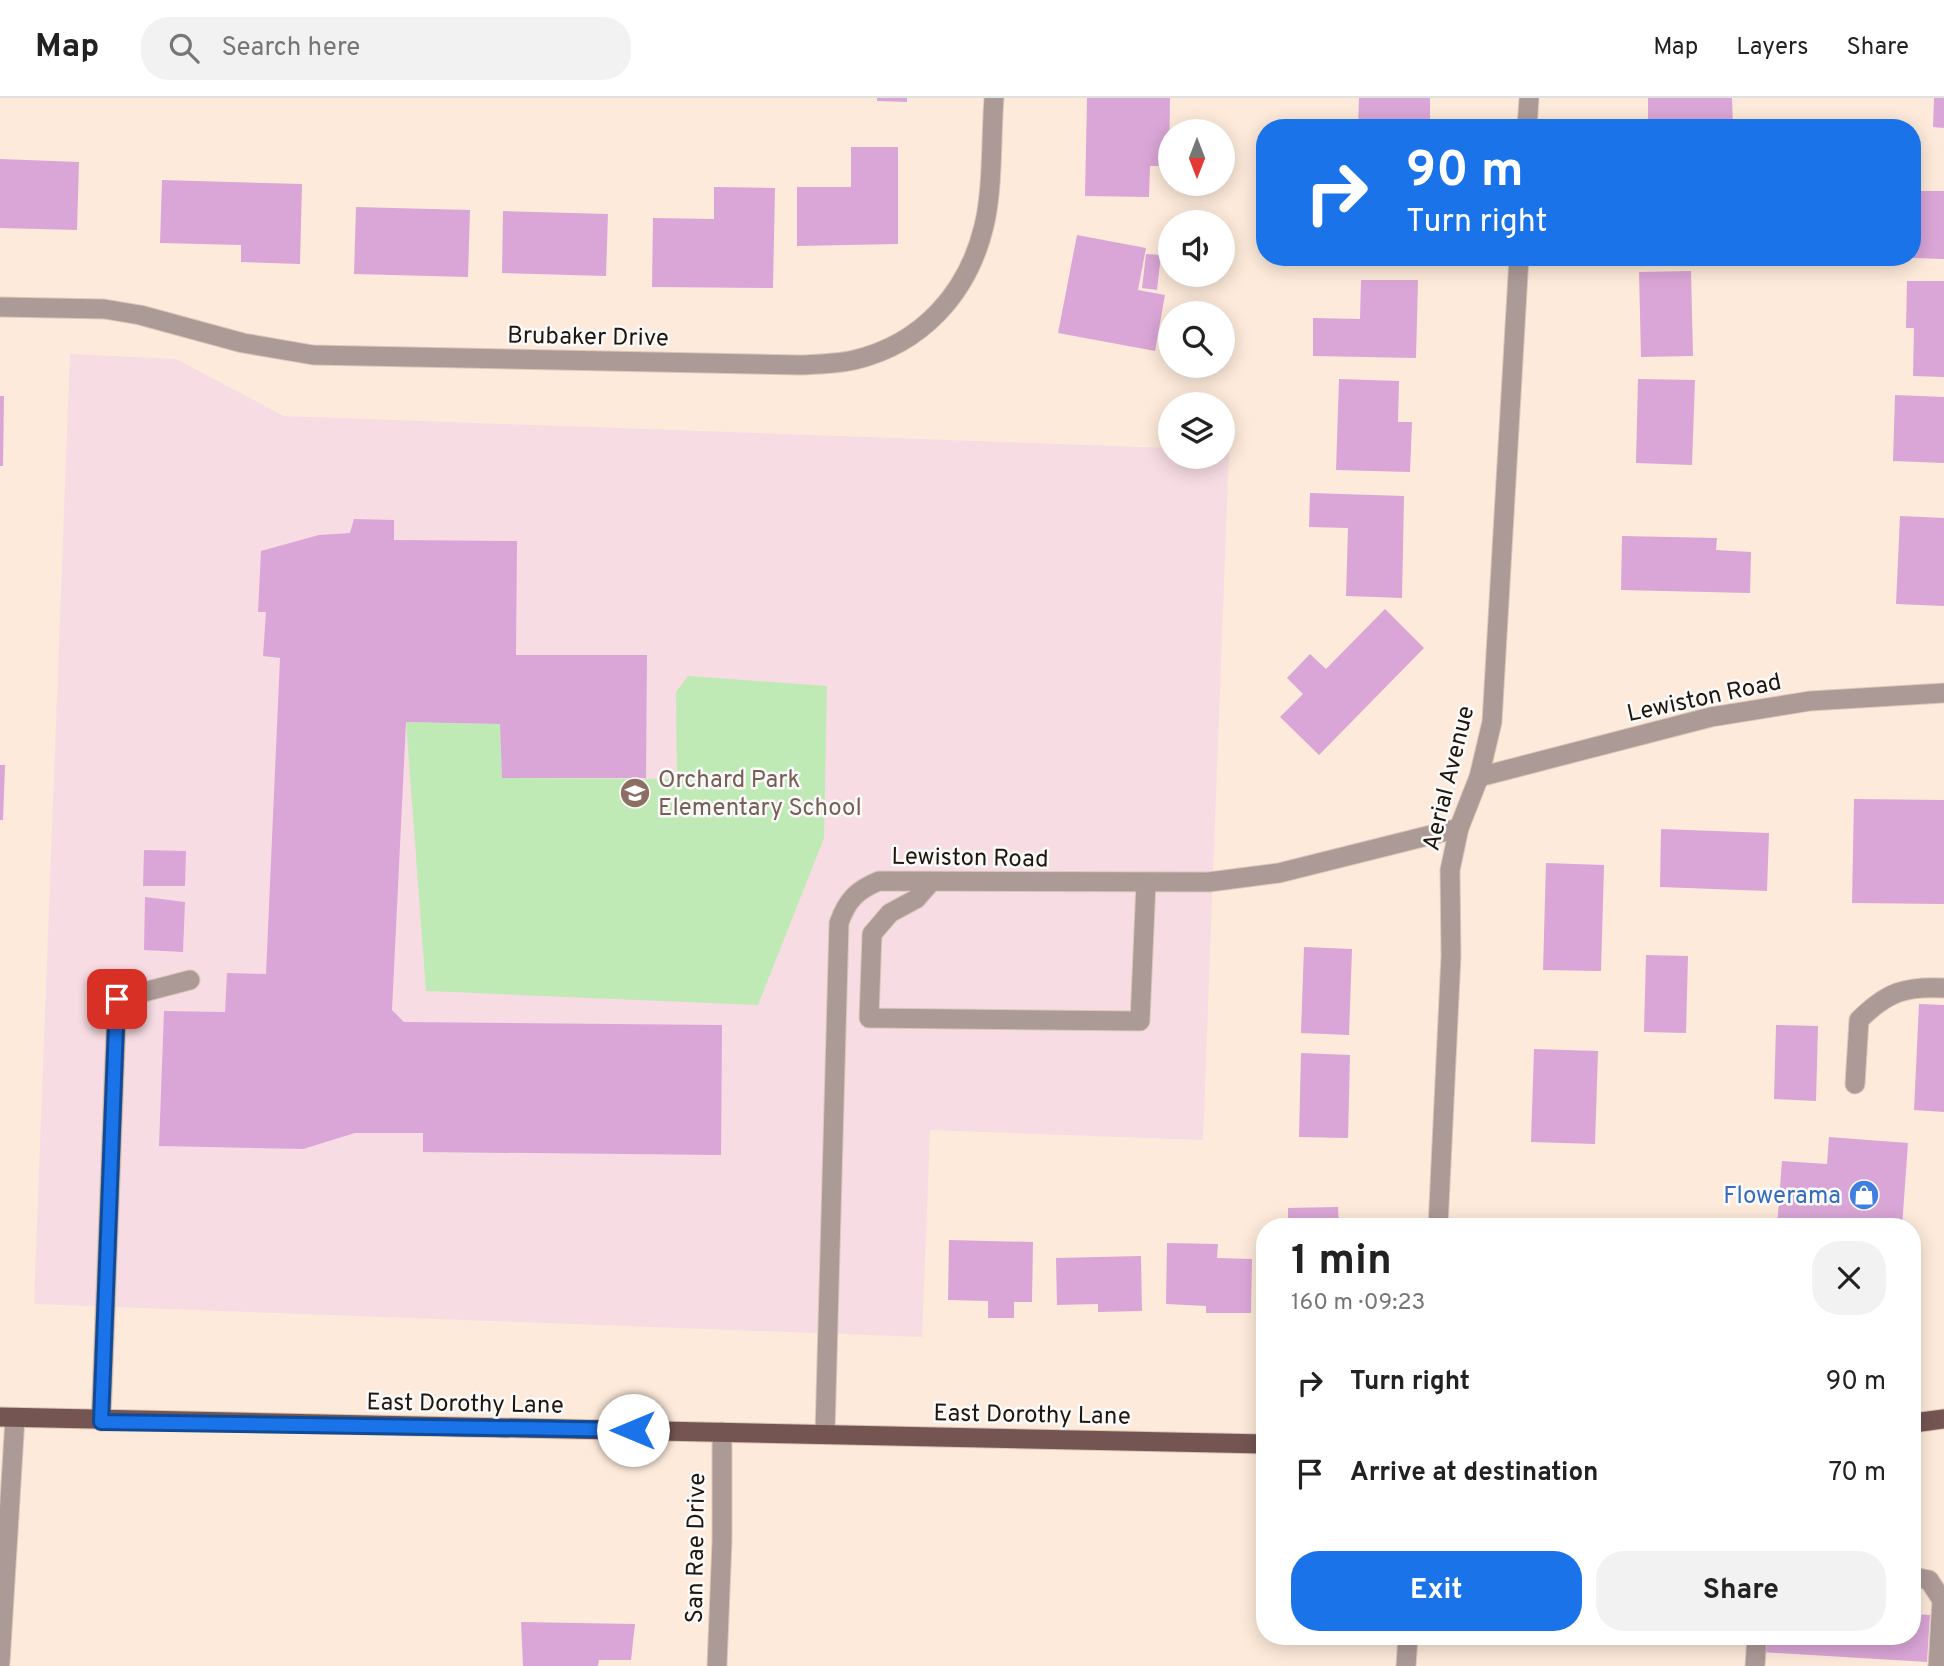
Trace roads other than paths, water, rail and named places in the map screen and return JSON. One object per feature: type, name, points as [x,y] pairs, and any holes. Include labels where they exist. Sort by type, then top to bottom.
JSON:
[{"type":"main road","name":"East Dorothy Lane","points":[[7,1418],[1256,1444]]},
{"type":"main road","points":[[1921,1422],[1944,1419]]},
{"type":"street","name":"Brubaker Drive","points":[[0,307],[104,309],[140,315],[243,343],[313,355],[800,365],[853,360],[889,348],[925,328],[953,298],[973,262],[985,224],[994,98]]},
{"type":"street","points":[[1528,119],[1529,98]]},
{"type":"street","name":"Aerial Avenue","points":[[1438,1218],[1451,956],[1450,870],[1459,828],[1479,777],[1492,722],[1518,266]]},
{"type":"street","name":"Lewiston Road","points":[[1479,777],[1711,717],[1810,701],[1944,693]]},
{"type":"street","name":"Lewiston Road","points":[[825,1433],[839,923],[845,906],[860,889],[879,881],[1209,882],[1279,873],[1459,828]]},
{"type":"street","points":[[931,882],[916,899],[890,913],[872,934],[869,1018],[1140,1021],[1146,883]]},
{"type":"street","points":[[101,1422],[117,999],[190,980]]},
{"type":"street","points":[[1855,1084],[1859,1020],[1879,1000],[1913,986],[1944,988]]},
{"type":"street","points":[[0,1663],[7,1418]]},
{"type":"street","name":"San Rae Drive","points":[[716,1666],[722,1541],[722,1432]]},
{"type":"street","points":[[1921,1578],[1929,1580],[1942,1600],[1938,1666]]},
{"type":"street","points":[[1406,1666],[1407,1645]]},
{"type":"street","points":[[1755,1666],[1756,1645]]},
{"type":"place","name":"Orchard Park Elementary School","points":[[635,793]]},
{"type":"place","name":"Flowerama","points":[[1864,1195]]}]
